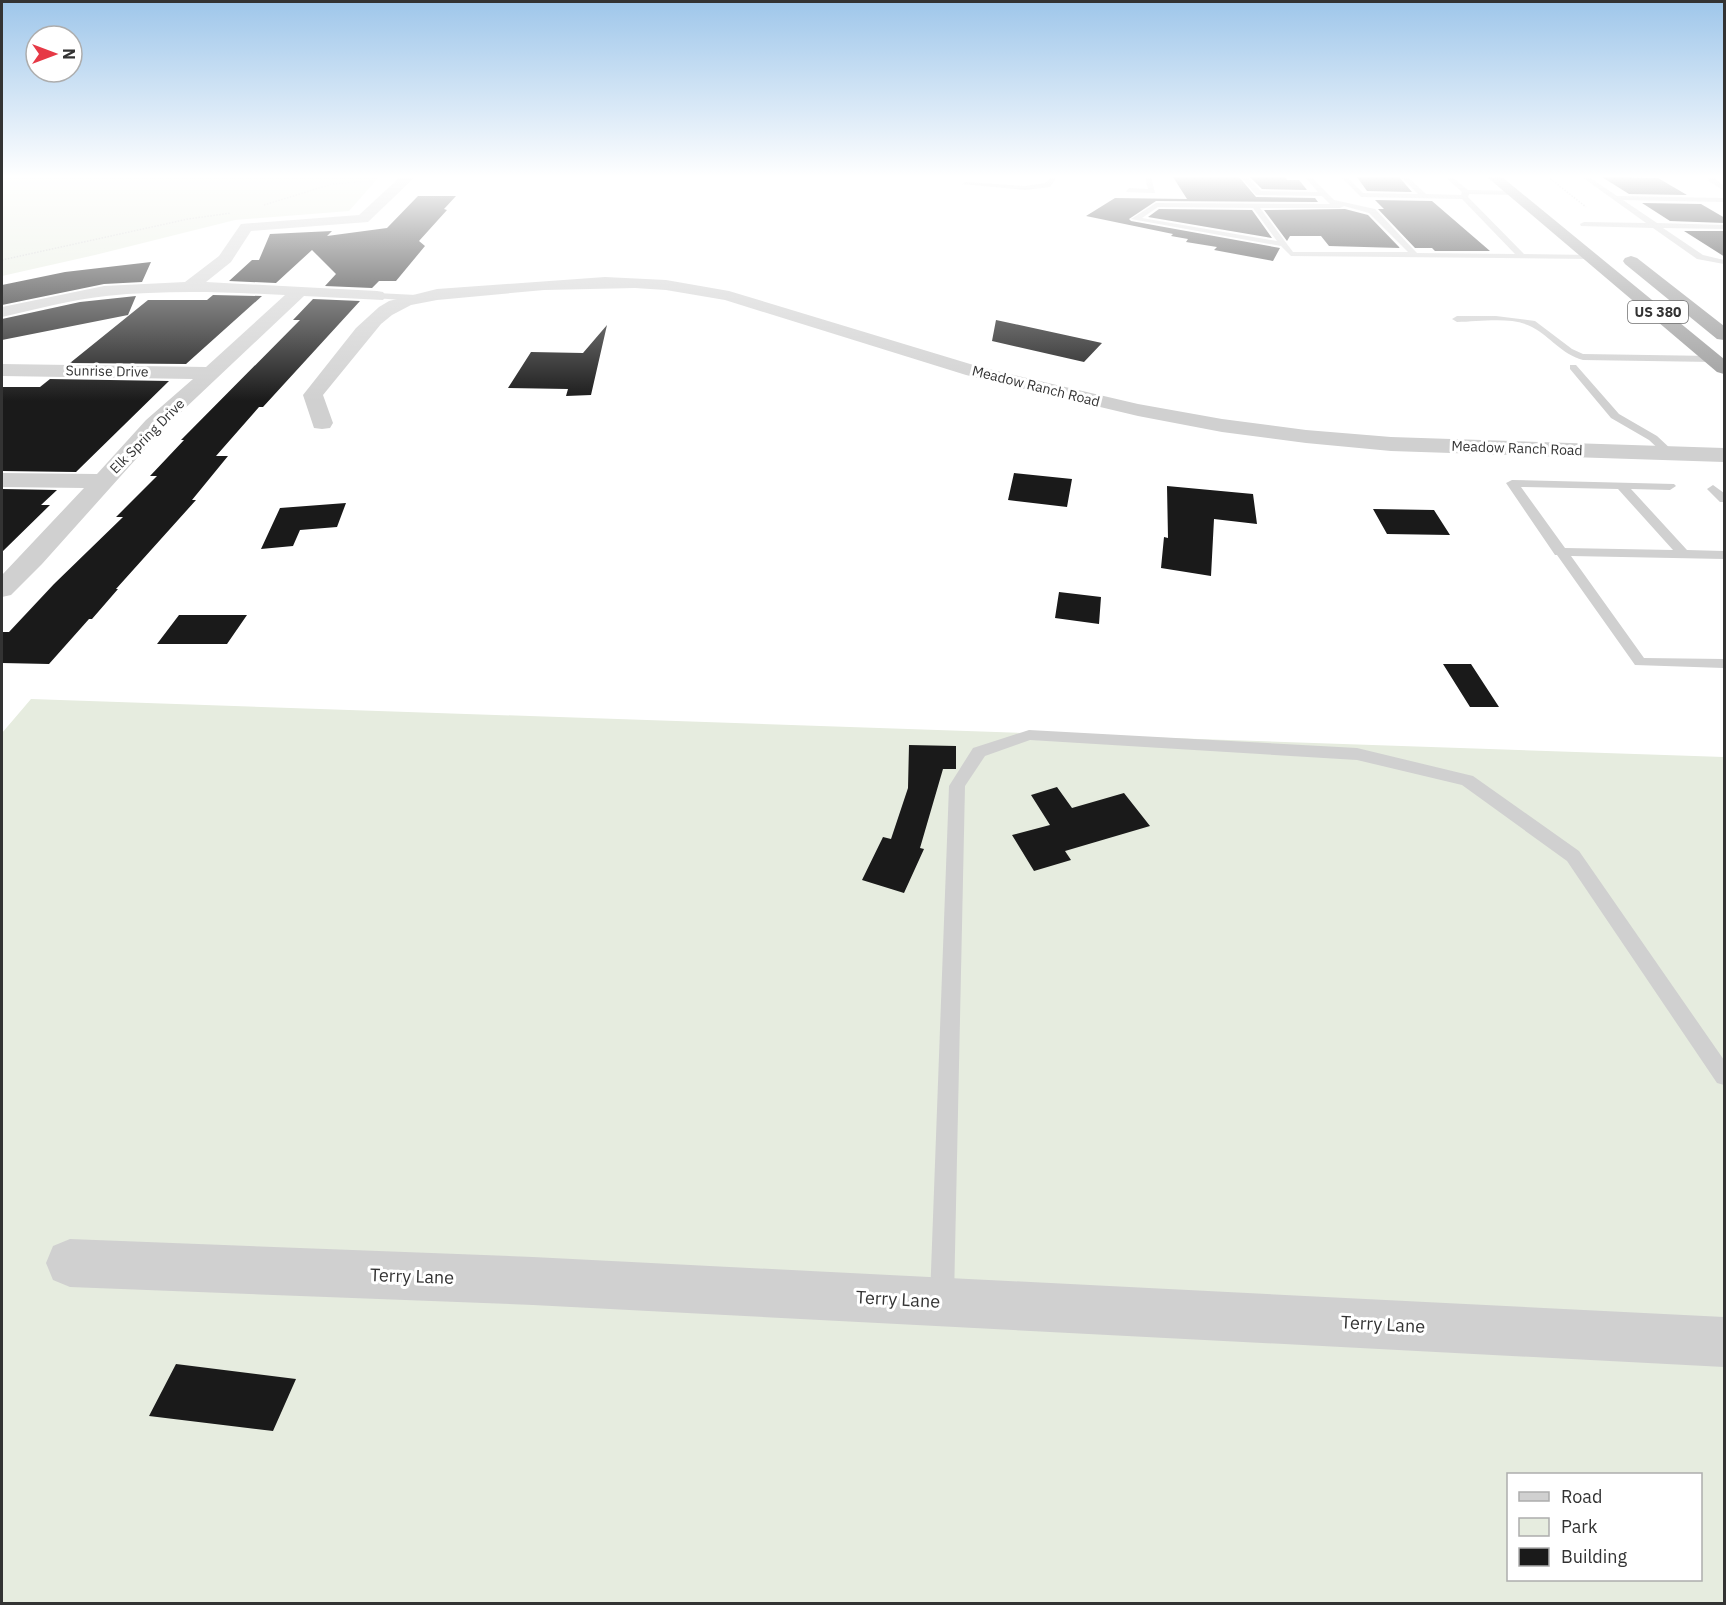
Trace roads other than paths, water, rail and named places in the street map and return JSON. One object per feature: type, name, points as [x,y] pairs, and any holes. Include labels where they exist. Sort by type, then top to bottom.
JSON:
[{"type":"highway","name":"US 380","points":[[1585,252],[1719,364]]},
{"type":"highway","name":"US 380","points":[[1591,257],[1623,254],[1725,335]]},
{"type":"street","points":[[189,288],[225,259],[230,252]]},
{"type":"street","name":"Meadow Ranch Road","points":[[322,423],[313,395],[368,329],[394,305],[416,298],[569,282],[626,281],[670,285],[729,296],[922,359],[1117,406],[1202,422],[1339,441],[1725,455]]},
{"type":"street","points":[[2,312],[78,295],[120,290],[189,288],[377,296]]},
{"type":"street","name":"Elk Spring Drive","points":[[2,589],[33,559],[154,425],[300,291]]},
{"type":"street","name":"Sunrise Drive","points":[[2,370],[212,373]]},
{"type":"street","points":[[2,480],[102,481]]},
{"type":"street","name":"Terry Lane","points":[[70,1263],[533,1281],[1725,1342]]},
{"type":"lane","points":[[1289,252],[1291,254],[1591,257]]},
{"type":"lane","points":[[1411,252],[1414,255]]},
{"type":"lane","points":[[1518,252],[1522,256]]},
{"type":"lane","points":[[1692,252],[1700,257],[1725,262]]},
{"type":"lane","points":[[377,296],[416,298]]},
{"type":"lane","points":[[1457,319],[1529,322],[1541,329],[1568,353],[1583,357],[1719,364]]},
{"type":"lane","points":[[1573,367],[1615,416],[1653,438],[1669,453]]},
{"type":"lane","points":[[1670,486],[1512,483],[1559,552],[1640,662],[1725,664]]},
{"type":"lane","points":[[1621,485],[1683,554]]},
{"type":"lane","points":[[1713,489],[1725,499]]},
{"type":"lane","points":[[1559,552],[1725,555]]},
{"type":"lane","points":[[941,1302],[957,786],[978,752],[1029,735],[1357,754],[1467,780],[1573,856],[1725,1076]]}]
